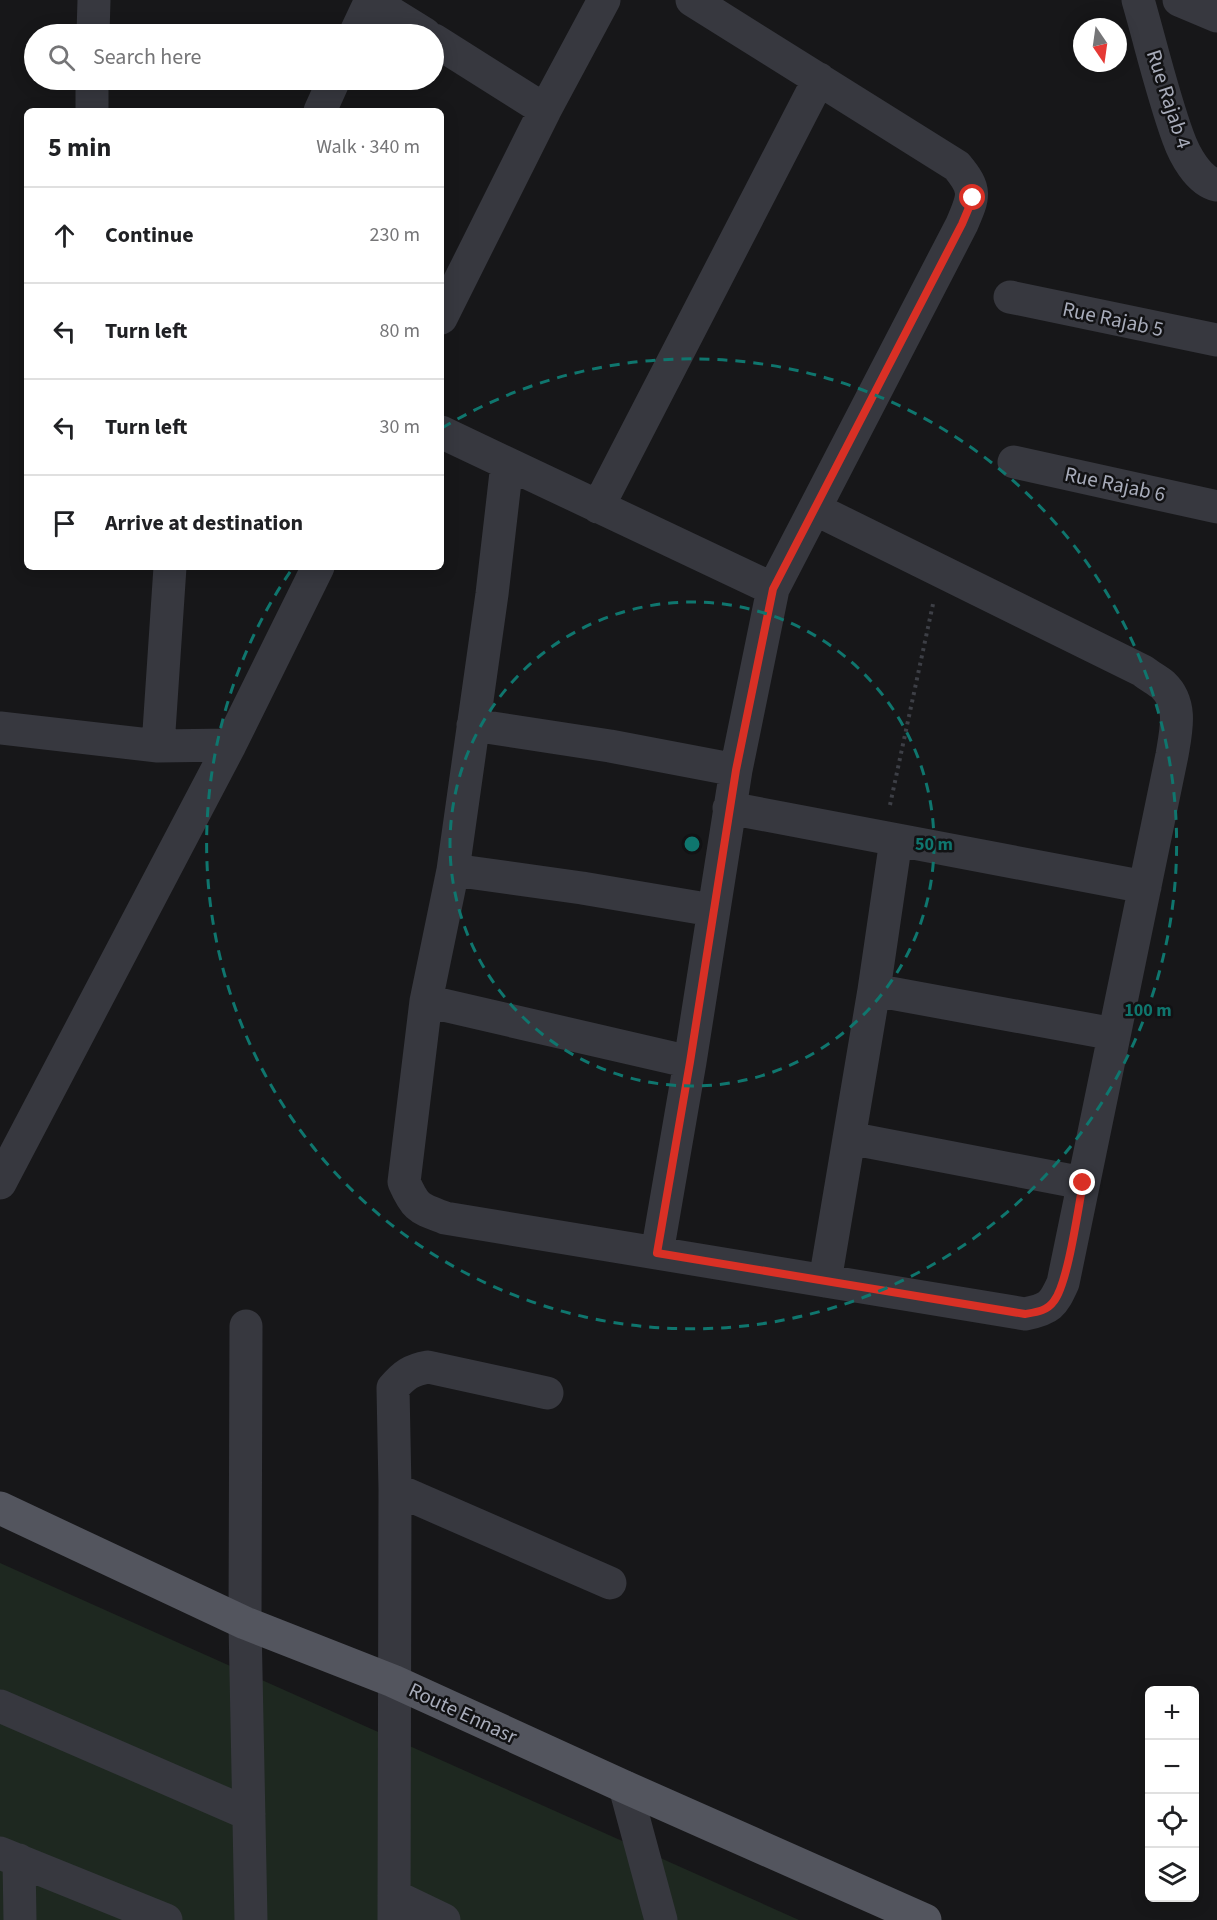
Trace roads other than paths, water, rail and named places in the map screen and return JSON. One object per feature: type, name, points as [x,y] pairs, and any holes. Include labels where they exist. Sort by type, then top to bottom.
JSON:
[{"type":"main road","name":"Route Ennasr","points":[[0,1508],[245,1623],[393,1681],[925,1920]]},
{"type":"street","points":[[93,24],[94,0]]},
{"type":"street","points":[[359,24],[370,0],[409,24]]},
{"type":"street","points":[[444,312],[544,110],[604,0]]},
{"type":"street","points":[[657,1253],[690,1062],[729,808],[773,589],[962,224],[973,198],[971,186],[957,166],[692,0]]},
{"type":"street","name":"Rue Rajab 4","points":[[1138,0],[1178,139],[1193,166],[1209,183],[1217,185]]},
{"type":"street","points":[[1179,0],[1217,16]]},
{"type":"street","points":[[444,46],[544,110]]},
{"type":"street","points":[[598,507],[819,80]]},
{"type":"street","points":[[92,90],[92,108]]},
{"type":"street","points":[[321,108],[329,90]]},
{"type":"street","name":"Rue Rajab 5","points":[[1010,297],[1217,340]]},
{"type":"street","points":[[444,433],[773,589]]},
{"type":"street","name":"Rue Rajab 6","points":[[1014,462],[1217,507]]},
{"type":"street","points":[[507,464],[492,594],[453,870],[426,1001],[404,1182],[410,1195],[420,1209],[445,1218],[1025,1314],[1045,1310],[1055,1300],[1063,1283],[1172,755],[1177,719],[1174,701],[1163,686],[1143,671],[815,509]]},
{"type":"street","points":[[158,746],[170,570]]},
{"type":"street","points":[[0,1184],[230,745],[317,570]]},
{"type":"street","points":[[473,725],[610,746],[736,770]]},
{"type":"street","points":[[0,728],[158,746],[230,745]]},
{"type":"street","points":[[729,808],[1145,887]]},
{"type":"street","points":[[825,1281],[874,990],[890,839]]},
{"type":"street","points":[[453,870],[582,888],[712,910]]},
{"type":"street","points":[[874,990],[1114,1034]]},
{"type":"street","points":[[426,1001],[690,1062]]},
{"type":"street","points":[[849,1138],[1083,1183]]},
{"type":"street","points":[[246,1326],[245,1623],[251,1920]]},
{"type":"street","points":[[444,1920],[394,1908],[395,1489],[393,1388],[403,1376],[414,1370],[428,1367],[547,1393]]},
{"type":"street","points":[[395,1489],[610,1583]]},
{"type":"street","points":[[0,1706],[249,1814]]},
{"type":"street","points":[[625,1787],[661,1920]]},
{"type":"street","points":[[9,1857],[131,1913],[166,1920]]},
{"type":"street","points":[[9,1857],[20,1920]]}]
